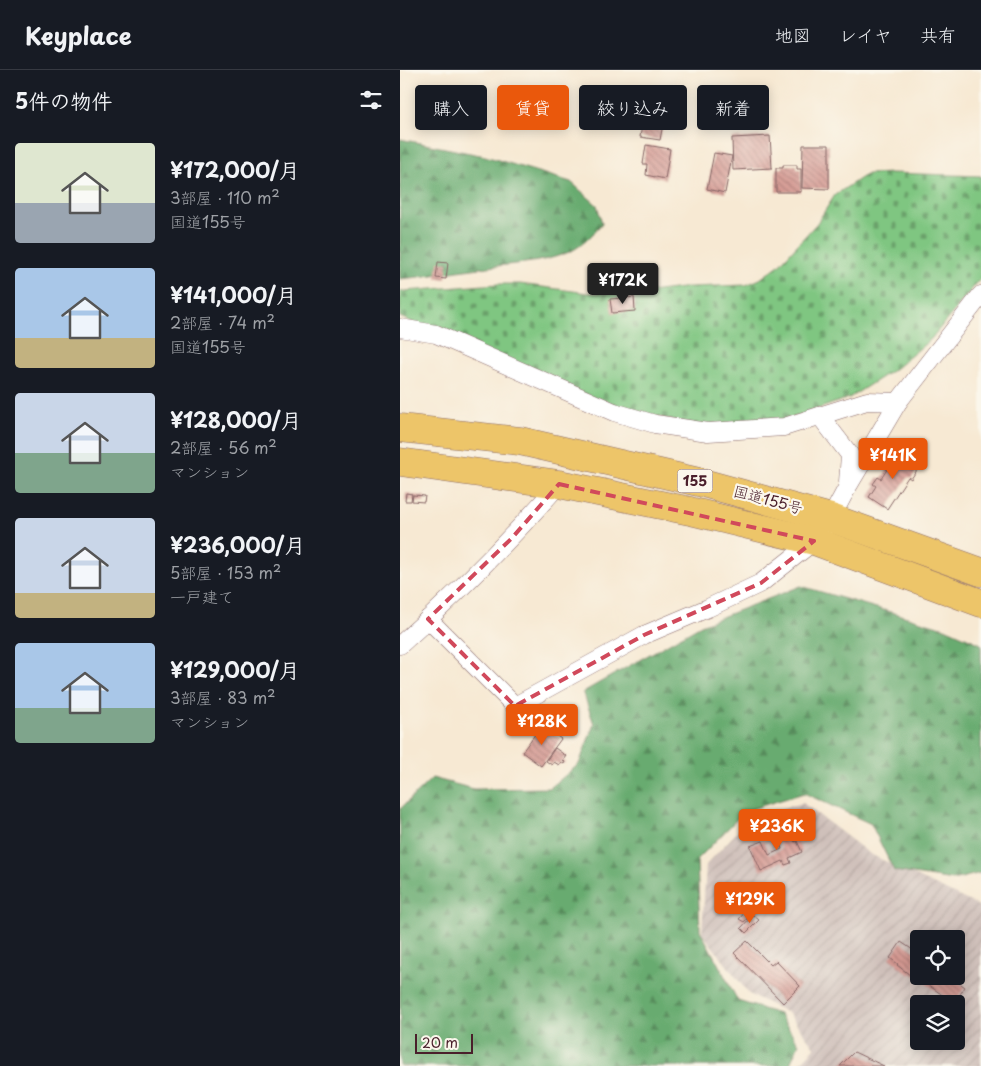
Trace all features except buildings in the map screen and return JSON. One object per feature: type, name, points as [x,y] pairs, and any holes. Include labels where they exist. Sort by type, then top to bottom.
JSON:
[{"type":"highway","name":"国道155号","points":[[400,428],[520,442],[703,483],[831,518],[981,572]]},
{"type":"highway","name":"国道155号","points":[[400,462],[559,484],[690,511],[814,541],[981,604]]},
{"type":"street","points":[[428,620],[515,706],[644,635],[761,583],[814,541],[831,518],[898,402],[981,295]]},
{"type":"street","points":[[400,328],[436,334],[614,412],[655,424],[708,432],[784,427],[867,402],[898,402]]},
{"type":"street","points":[[820,416],[850,456],[847,488]]},
{"type":"street","points":[[400,645],[512,538],[559,484]]},
{"type":"highlighted area","points":[[559,484],[814,541],[761,583],[644,635],[515,706],[428,619],[512,538]]},
{"type":"shaded area","points":[[803,803],[870,854],[981,907],[981,1066],[797,1066],[815,1048],[788,1013],[749,994],[702,933],[706,865],[753,815]]},
{"type":"green space","points":[[400,139],[485,156],[571,182],[597,205],[602,223],[580,245],[570,252],[554,257],[534,262],[400,279]]},
{"type":"green space","points":[[868,174],[981,176],[981,278],[931,339],[896,368],[849,398],[780,422],[701,427],[607,405],[400,317],[400,292],[405,291],[520,284],[588,293],[642,293],[690,287],[746,285],[760,279],[779,265],[817,223],[835,195]]},
{"type":"green space","points":[[801,586],[945,628],[981,644],[981,873],[953,880],[894,871],[871,824],[804,793],[745,811],[697,860],[700,930],[738,1001],[779,1014],[799,1044],[789,1066],[400,1066],[400,809],[432,778],[474,789],[550,788],[579,764],[594,724],[583,692],[701,625]]}]
